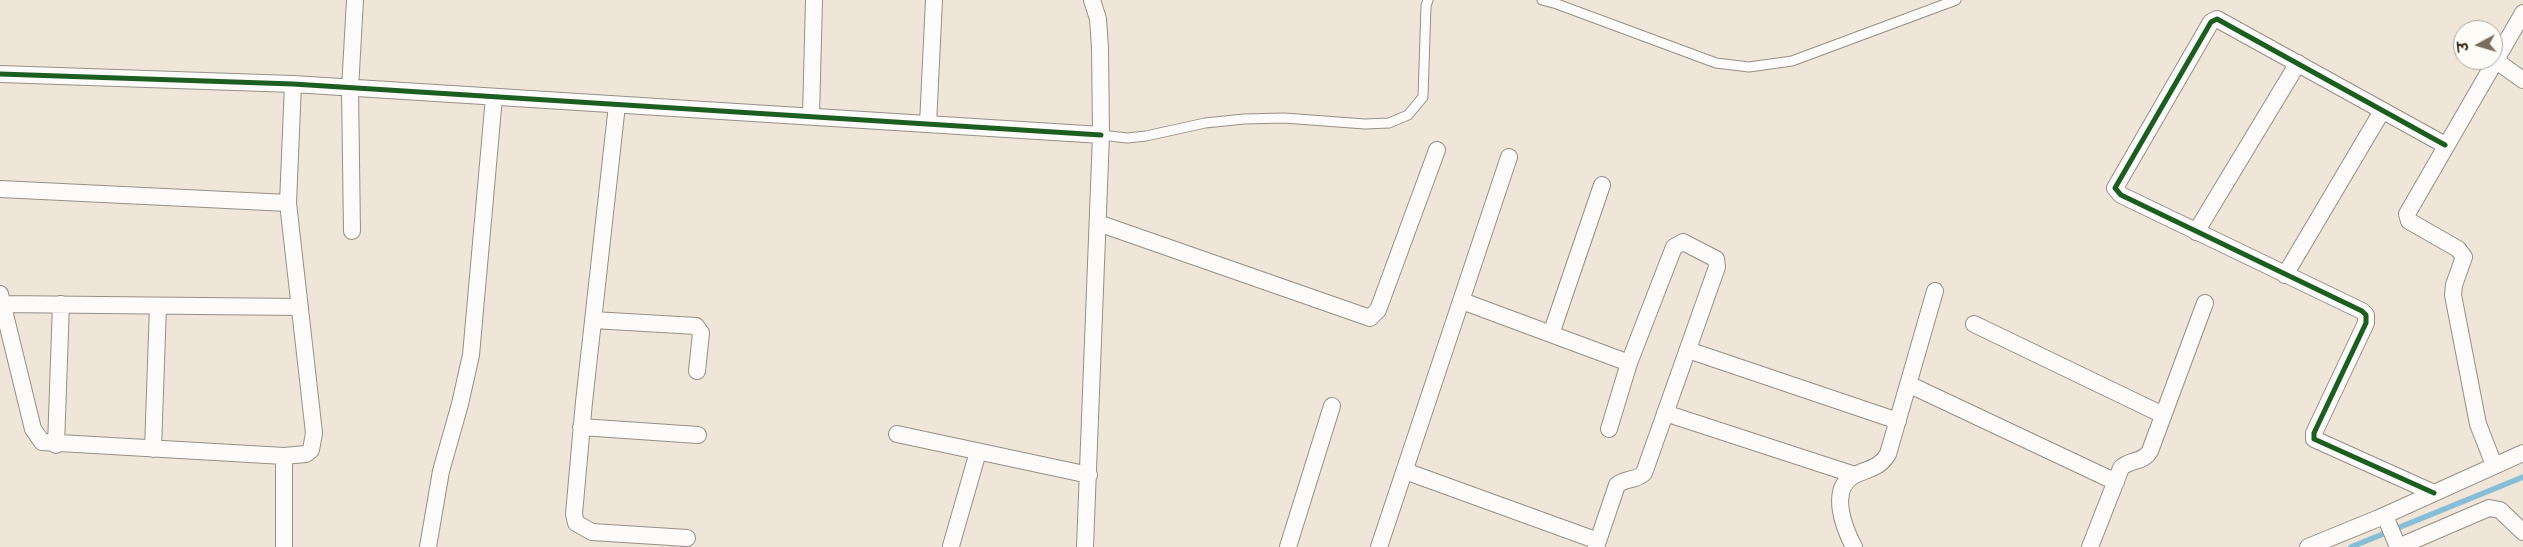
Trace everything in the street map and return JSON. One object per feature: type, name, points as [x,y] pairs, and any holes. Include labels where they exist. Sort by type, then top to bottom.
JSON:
[{"type":"street","points":[[352,231],[350,89],[355,0]]},
{"type":"street","points":[[811,116],[814,0]]},
{"type":"street","points":[[928,124],[934,0]]},
{"type":"street","points":[[1085,547],[1101,135],[1100,48],[1098,20],[1092,0]]},
{"type":"street","points":[[2503,48],[2523,14]]},
{"type":"street","points":[[2434,493],[2314,439],[2314,433],[2366,319],[2362,311],[2121,195],[2116,188],[2210,22],[2221,20],[2445,145]]},
{"type":"street","points":[[2196,232],[2298,63]]},
{"type":"street","points":[[2503,65],[2523,80]]},
{"type":"street","points":[[2490,70],[2408,209],[2407,218],[2412,224],[2458,249],[2464,256],[2454,285],[2453,295],[2478,424],[2494,465]]},
{"type":"street","points":[[0,74],[293,84],[1101,135]]},
{"type":"street","points":[[293,84],[288,203],[300,307],[313,442],[306,454],[284,456],[56,445],[42,442],[33,429],[1,299],[61,304],[300,307]]},
{"type":"street","points":[[428,547],[441,471],[460,404],[470,355],[494,96]]},
{"type":"street","points":[[617,104],[574,514],[576,523],[592,532],[686,538]]},
{"type":"street","points":[[2285,274],[2382,111]]},
{"type":"street","points":[[1098,222],[1370,318],[1378,310],[1436,150]]},
{"type":"street","points":[[1383,546],[1405,471],[1509,157]]},
{"type":"street","points":[[1551,334],[1602,185]]},
{"type":"street","points":[[0,189],[288,203]]},
{"type":"street","points":[[1405,471],[1597,544],[1617,485],[1626,480],[1638,478],[1644,473],[1717,263],[1712,256],[1684,242],[1674,247],[1629,363],[1609,429]]},
{"type":"street","points":[[1854,547],[1846,531],[1840,506],[1841,492],[1846,481],[1855,475],[1882,464],[1888,454],[1934,291]]},
{"type":"street","points":[[1462,300],[1629,363]]},
{"type":"street","points":[[2090,547],[2125,464],[2141,460],[2147,456],[2206,303]]},
{"type":"street","points":[[56,445],[61,304]]},
{"type":"street","points":[[153,449],[158,306]]},
{"type":"street","points":[[593,320],[696,326],[700,333],[697,371]]},
{"type":"street","points":[[1974,324],[2163,416]]},
{"type":"street","points":[[1688,350],[1898,421]]},
{"type":"street","points":[[1908,384],[2116,482]]},
{"type":"street","points":[[1288,547],[1332,406]]},
{"type":"street","points":[[1665,413],[1855,475]]},
{"type":"street","points":[[582,427],[698,435]]},
{"type":"street","points":[[897,434],[1089,475]]},
{"type":"street","points":[[951,546],[978,452]]},
{"type":"street","points":[[2308,547],[2386,519],[2434,493],[2523,453]]},
{"type":"street","points":[[284,456],[284,547]]},
{"type":"street","points":[[2386,519],[2397,545],[2490,508],[2500,510],[2523,532]]},
{"type":"lane","points":[[1101,135],[1127,138],[1146,136],[1205,124],[1244,119],[1284,118],[1365,124],[1389,123],[1408,115],[1423,97],[1426,6],[1428,0]]},
{"type":"lane","points":[[1542,0],[1716,63],[1749,67],[1792,61],[1956,0]]},
{"type":"waterway","points":[[2351,547],[2523,477]]},
{"type":"cycle path","points":[[2434,493],[2314,439],[2314,433],[2366,323],[2366,315],[2362,311],[2121,195],[2115,188],[2211,22],[2217,19],[2445,145]]},
{"type":"cycle path","points":[[0,74],[293,84],[1101,135]]}]
